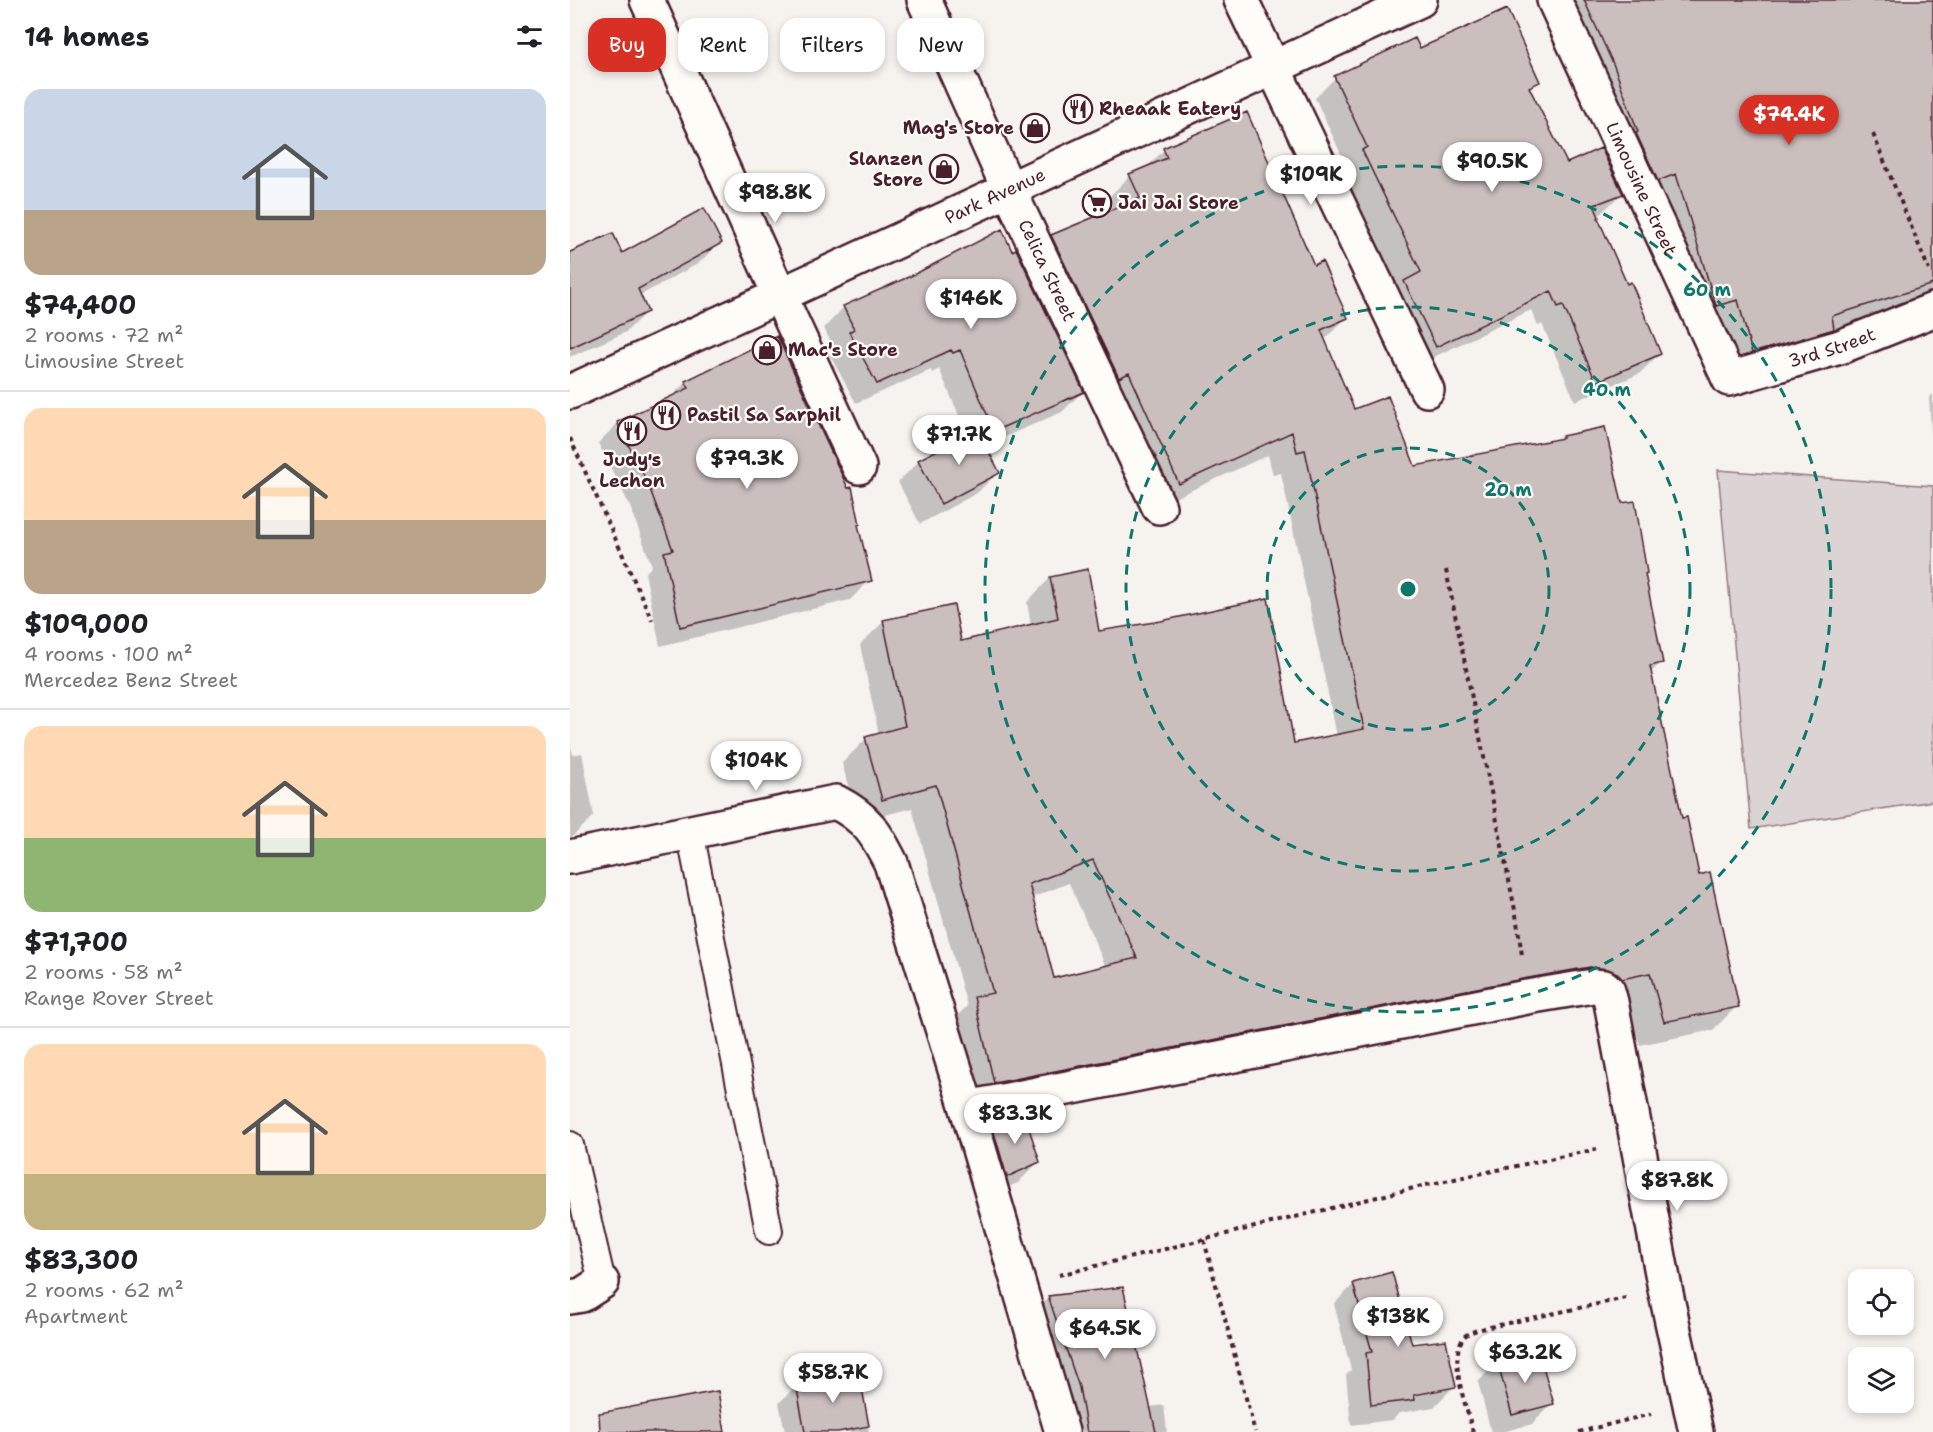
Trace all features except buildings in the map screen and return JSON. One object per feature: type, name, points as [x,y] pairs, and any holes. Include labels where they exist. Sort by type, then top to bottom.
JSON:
[{"type":"street","points":[[647,0],[780,296],[860,467]]},
{"type":"street","name":"Celica Street","points":[[924,0],[1009,190],[1159,507]]},
{"type":"street","points":[[1241,0],[1427,390]]},
{"type":"street","name":"Park Avenue","points":[[570,392],[1420,0]]},
{"type":"street","name":"Limousine Street","points":[[1554,0],[1729,379]]},
{"type":"street","name":"3rd Street","points":[[1729,379],[1840,347],[1933,310]]},
{"type":"street","points":[[570,857],[836,802],[855,812],[877,836],[891,864],[967,1108],[1062,1432]]},
{"type":"street","points":[[967,1108],[1527,997],[1593,986],[1604,987],[1608,991],[1665,1289],[1693,1419]]},
{"type":"street","points":[[570,1297],[582,1295],[602,1282]]},
{"type":"lane","points":[[690,832],[769,1231]]},
{"type":"lane","points":[[570,1144],[602,1282]]},
{"type":"path","points":[[1873,134],[1933,279]]},
{"type":"path","points":[[570,438],[652,620]]},
{"type":"path","points":[[1446,570],[1516,915],[1527,997]]},
{"type":"path","points":[[1020,1285],[1426,1185],[1638,1140]]},
{"type":"path","points":[[1204,1240],[1255,1432]]},
{"type":"path","points":[[1473,1432],[1459,1379],[1457,1359],[1459,1345],[1465,1335],[1485,1328],[1665,1289]]},
{"type":"path","points":[[1578,1432],[1693,1419]]},
{"type":"shaded area","points":[[1718,470],[1933,486],[1933,801],[1751,829]]},
{"type":"place","name":"Rheaak Eatery","points":[[1078,109]]},
{"type":"place","name":"Mag's Store","points":[[1035,128]]},
{"type":"place","name":"Slanzen Store","points":[[944,169]]},
{"type":"place","name":"Jai Jai Store","points":[[1097,203]]},
{"type":"place","name":"Mac's Store","points":[[767,350]]},
{"type":"place","name":"Pastil Sa Sarphil","points":[[666,415]]},
{"type":"place","name":"Judy's Lechon","points":[[632,431]]}]
